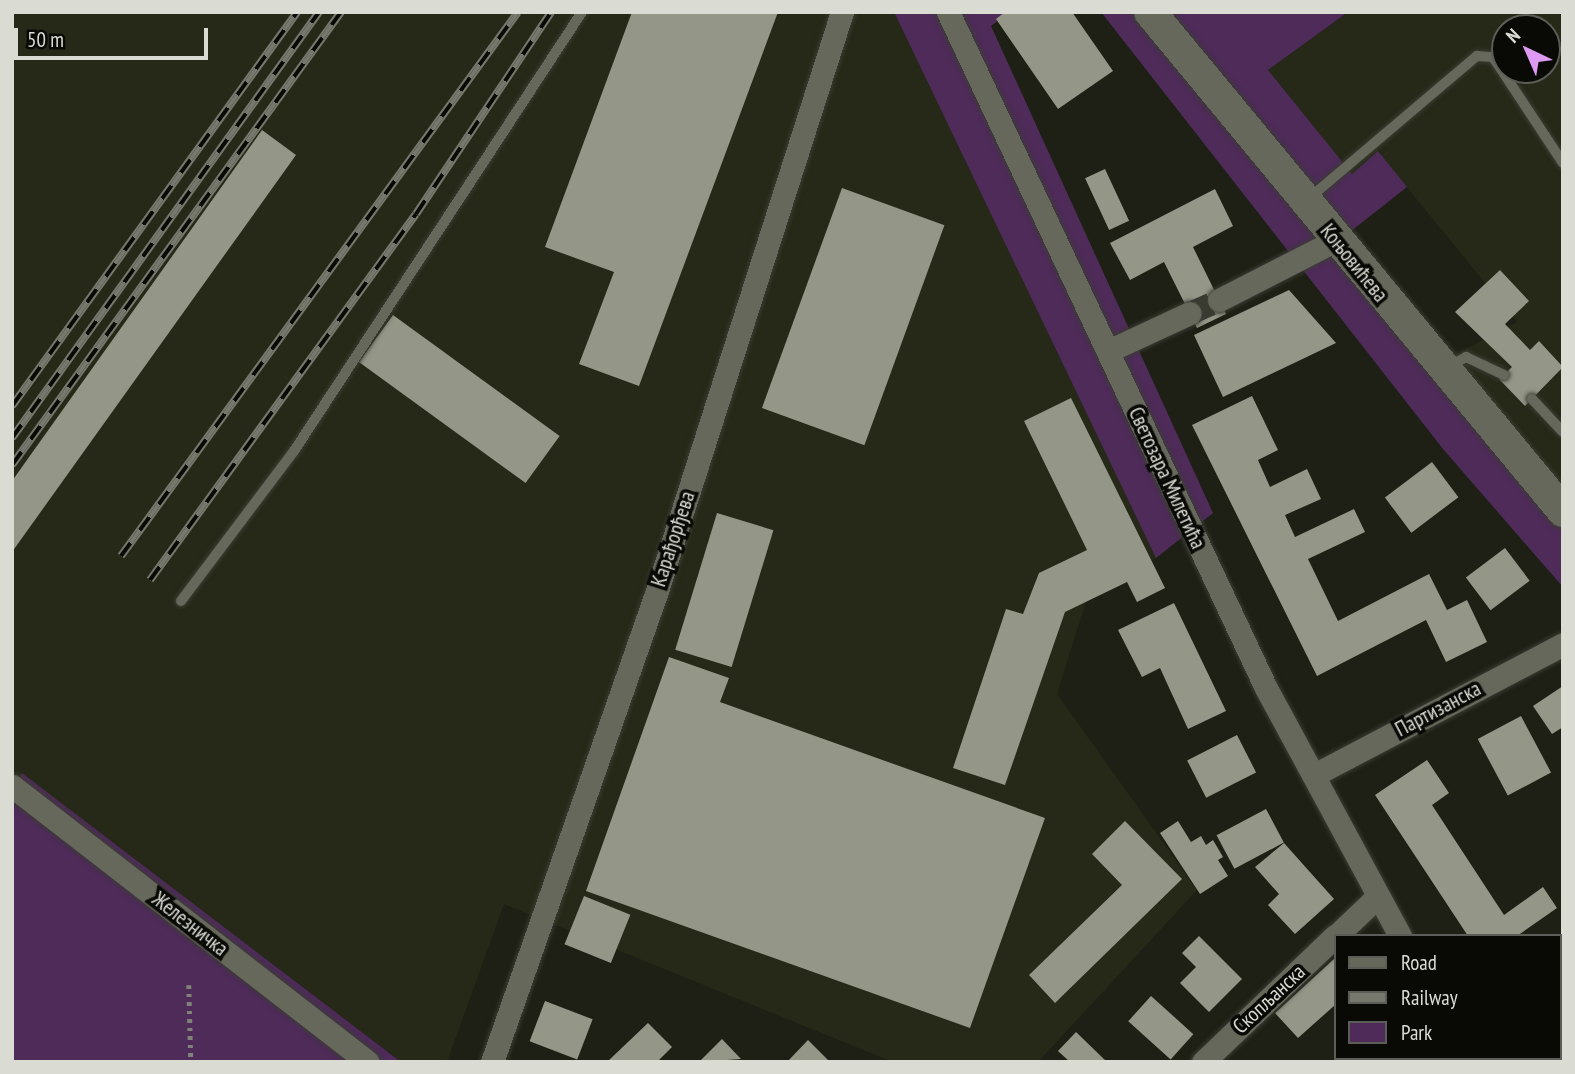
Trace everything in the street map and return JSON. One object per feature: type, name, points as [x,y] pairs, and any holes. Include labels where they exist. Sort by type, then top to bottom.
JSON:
[{"type":"main road","name":"Коњовићева","points":[[1150,12],[1442,370],[1562,508]]},
{"type":"street","name":"Карађорђева","points":[[496,1060],[656,594],[842,12]]},
{"type":"street","name":"Светозара Милетића","points":[[948,12],[1108,351],[1314,775],[1376,898],[1399,934]]},
{"type":"street","points":[[1219,300],[1336,240]]},
{"type":"street","points":[[1108,351],[1190,313]]},
{"type":"street","name":"Партизанска","points":[[1314,775],[1563,644]]},
{"type":"street","name":"Железничка","points":[[12,786],[368,1062]]},
{"type":"street","name":"Скопљанска","points":[[1338,934],[1376,898]]},
{"type":"street","name":"Скопљанска","points":[[1203,1062],[1334,938]]},
{"type":"lane","points":[[181,601],[294,451],[582,12]]},
{"type":"lane","points":[[1304,202],[1477,56],[1493,57],[1563,163]]},
{"type":"lane","points":[[1442,370],[1466,357],[1504,375]]},
{"type":"lane","points":[[1532,399],[1563,432]]},
{"type":"path","points":[[189,985],[191,1062]]},
{"type":"shaded area","points":[[12,12],[894,12],[1156,558],[1087,598],[1057,694],[1197,890],[1038,1062],[893,1062],[504,904],[447,1062],[401,1062],[22,774],[12,793]]},
{"type":"shaded area","points":[[1348,12],[1563,12],[1563,488],[1451,357],[1517,322],[1378,152],[1352,175],[1268,70]]},
{"type":"green space","points":[[894,12],[1009,12],[991,26],[1213,513],[1156,558]]},
{"type":"green space","points":[[1101,12],[1348,12],[1268,70],[1352,174],[1378,151],[1407,187],[1346,235],[1563,488],[1563,587],[1443,449]]},
{"type":"green space","points":[[22,773],[401,1062],[12,1062],[12,793]]},
{"type":"building","points":[[632,12],[778,12],[639,386],[579,364],[614,272],[545,247]]},
{"type":"building","points":[[1005,12],[1072,12],[1113,71],[1058,109],[996,19]]},
{"type":"building","points":[[262,130],[296,155],[12,552],[12,481]]},
{"type":"building","points":[[1105,169],[1129,221],[1109,230],[1085,178]]},
{"type":"building","points":[[842,188],[944,225],[864,445],[762,408]]},
{"type":"building","points":[[1215,189],[1233,226],[1193,247],[1226,314],[1197,328],[1164,262],[1130,280],[1110,243]]},
{"type":"building","points":[[1500,270],[1529,301],[1505,324],[1530,350],[1539,341],[1563,367],[1525,406],[1499,379],[1512,367],[1455,312]]},
{"type":"building","points":[[1289,290],[1336,343],[1223,397],[1194,335]]},
{"type":"building","points":[[393,315],[560,436],[526,483],[359,362]]},
{"type":"building","points":[[1252,396],[1278,450],[1258,460],[1270,487],[1307,469],[1321,499],[1285,515],[1295,537],[1354,509],[1365,532],[1308,559],[1338,621],[1429,574],[1447,610],[1467,600],[1487,642],[1446,662],[1426,620],[1317,676],[1192,425]]},
{"type":"building","points":[[1071,398],[1165,588],[1137,602],[1127,582],[1065,612],[1005,785],[953,768],[1006,609],[1023,614],[1039,573],[1087,550],[1024,421]]},
{"type":"building","points":[[1432,462],[1458,497],[1411,533],[1385,498]]},
{"type":"building","points":[[717,513],[773,530],[732,667],[675,650]]},
{"type":"building","points":[[1505,548],[1530,581],[1491,610],[1466,577]]},
{"type":"building","points":[[1174,603],[1226,711],[1188,729],[1160,668],[1142,677],[1118,630]]},
{"type":"building","points":[[669,657],[729,678],[720,702],[1045,818],[970,1028],[586,891]]},
{"type":"building","points":[[1563,686],[1563,727],[1552,734],[1533,706]]},
{"type":"building","points":[[1521,716],[1551,773],[1508,796],[1478,739]]},
{"type":"building","points":[[1237,735],[1256,772],[1206,798],[1187,760]]},
{"type":"building","points":[[1427,760],[1449,793],[1432,805],[1504,915],[1543,887],[1557,908],[1520,934],[1467,934],[1375,795]]},
{"type":"building","points":[[1266,809],[1284,843],[1234,869],[1217,835]]},
{"type":"building","points":[[1125,821],[1182,879],[1055,1003],[1029,975],[1122,885],[1092,854]]},
{"type":"building","points":[[1178,821],[1191,842],[1201,836],[1206,845],[1213,840],[1223,857],[1218,860],[1228,876],[1200,894],[1160,833]]},
{"type":"building","points":[[1284,843],[1334,899],[1295,934],[1268,905],[1279,894],[1255,867]]},
{"type":"building","points":[[584,896],[630,915],[611,963],[565,944]]},
{"type":"building","points":[[1199,936],[1242,979],[1209,1012],[1180,983],[1196,967],[1182,953]]},
{"type":"building","points":[[1334,959],[1334,1006],[1298,1038],[1275,1013]]},
{"type":"building","points":[[1151,996],[1193,1034],[1171,1059],[1128,1021]]},
{"type":"building","points":[[545,1001],[593,1019],[577,1059],[530,1041]]},
{"type":"building","points":[[648,1023],[672,1047],[657,1062],[607,1062]]},
{"type":"building","points":[[1076,1032],[1107,1062],[1070,1062],[1058,1051]]},
{"type":"building","points":[[722,1039],[741,1059],[699,1062]]},
{"type":"building","points":[[808,1040],[830,1062],[787,1062]]},
{"type":"tunnel","points":[[1190,313],[1219,300]]},
{"type":"railway","points":[[12,406],[297,12]]},
{"type":"railway","points":[[12,438],[319,12]]},
{"type":"railway","points":[[12,465],[341,12]]},
{"type":"railway","points":[[121,556],[518,12]]},
{"type":"railway","points":[[150,580],[416,214],[551,12]]}]
